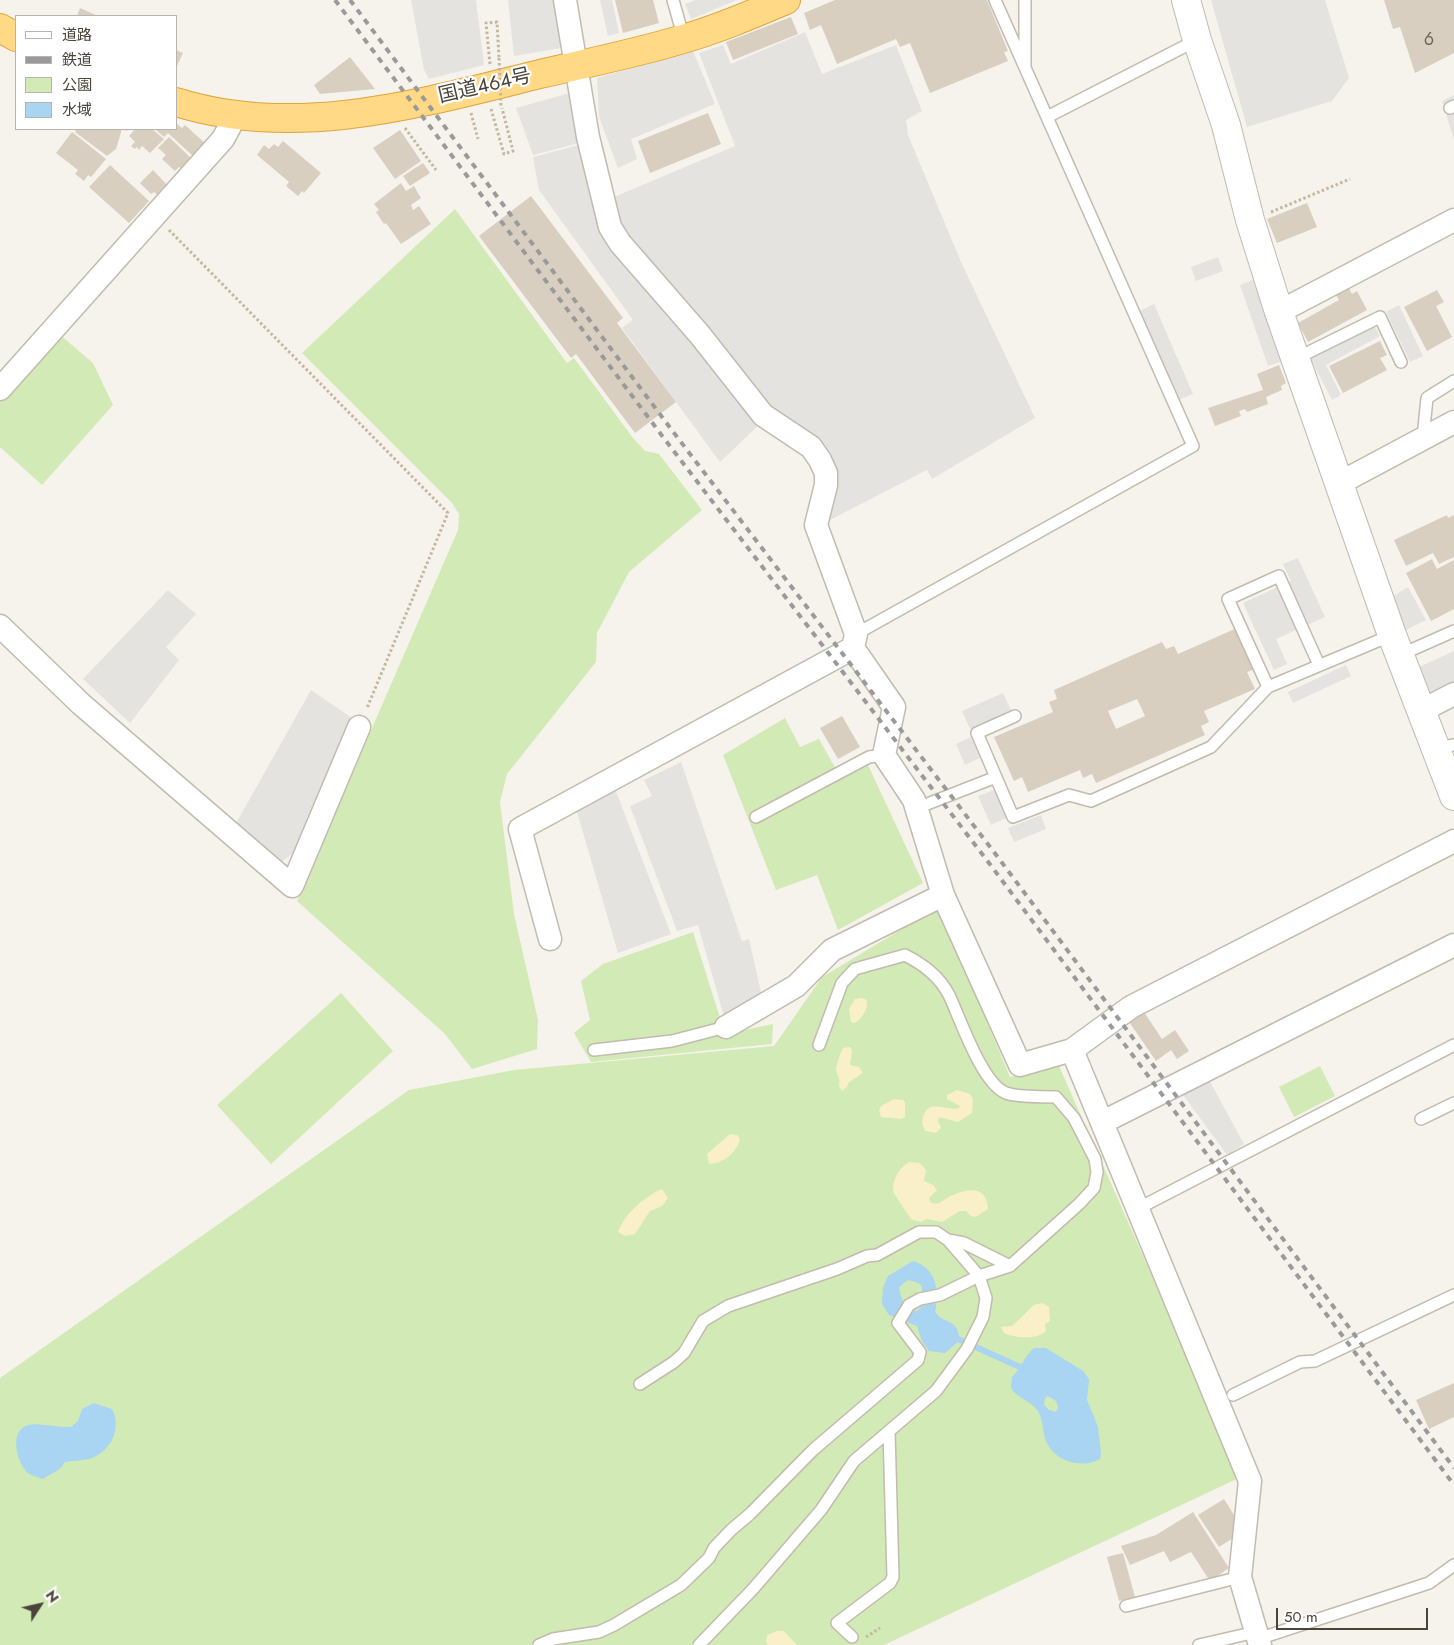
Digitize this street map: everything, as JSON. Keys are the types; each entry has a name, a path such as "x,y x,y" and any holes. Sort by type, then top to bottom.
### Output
{"highway":[{"name":"国道464号","path":"178,102 236,115 316,118 378,111 577,66 684,39 770,3"},
{"path":"0,28 15,36"}],"street":[{"path":"565,0 588,137 610,226 620,243 700,335 763,415 811,447 826,473 826,486 816,524 855,641 894,707 884,755 914,800 943,896 1020,1064 1072,1050 1131,1007 1454,841"},
{"path":"1186,0 1197,40 1226,124 1250,220 1295,359 1338,484 1421,711 1444,746 1454,796"},
{"path":"0,389 223,139 236,115"},
{"path":"1280,312 1454,220"},
{"path":"1338,484 1454,422"},
{"path":"0,626 81,704 292,886 359,727"},
{"path":"550,939 520,829 855,641"},
{"path":"1421,711 1454,694"},
{"path":"726,1027 796,986 832,950 943,896"},
{"path":"1103,1122 1454,945"},
{"path":"1072,1050 1139,1208 1250,1481 1240,1577 1258,1639"}],"lane":[{"path":"673,0 684,39"},
{"path":"855,641 1193,446 1049,116 1025,70 996,0"},
{"path":"1025,0 1025,70"},
{"path":"1049,116 1197,40"},
{"path":"1295,359 1380,317 1401,362"},
{"path":"1423,438 1427,398 1454,380"},
{"path":"1268,687 1228,599 1279,576 1319,665"},
{"path":"1015,716 977,733 1013,817 1069,795 1091,801 1211,747 1268,687 1319,665 1454,630"},
{"path":"756,817 869,758 884,755"},
{"path":"917,808 996,777"},
{"path":"539,1645 554,1639 580,1637 599,1632 681,1585 709,1558 714,1548 731,1530 750,1514 812,1450 918,1360 920,1352 898,1323 909,1306 920,1299 940,1295 979,1276 1010,1266 1080,1204 1094,1188 1098,1172 1095,1159 1074,1118 1056,1097 1005,1092 995,1084 964,1033 949,995 926,966 905,955 856,969 846,978 842,983 819,1045"},
{"path":"594,1050 672,1041 726,1027"},
{"path":"1139,1208 1454,1045"},
{"path":"1422,1119 1454,1103"},
{"path":"640,1384 674,1362 684,1353 704,1321 728,1306 838,1269 867,1256 877,1255 919,1232 936,1232 948,1240 979,1276 986,1298 984,1316 969,1345 936,1391 854,1461 821,1510 753,1590 700,1645"},
{"path":"948,1240 964,1243 1010,1266"},
{"path":"1233,1395 1300,1362 1315,1361 1454,1295"},
{"path":"852,1637 837,1623 890,1584 893,1577 889,1431"},
{"path":"1199,1645 1258,1639 1429,1583 1454,1565"},
{"path":"1126,1606 1240,1577"}],"path":[{"path":"490,67 486,23 497,22 501,107 513,151 504,154 490,105"},
{"path":"470,110 478,139"},
{"path":"402,124 436,170"},
{"path":"1250,220 1350,179"},
{"path":"155,215 448,513 359,727"}],"green space":[{"path":"455,209 567,363 574,358 633,438 645,451 659,454 702,510 629,572 597,633 596,662 507,774 500,802 514,914 538,1020 537,1049 472,1069 445,1034 297,901 458,530 459,514 452,503 302,353"},
{"path":"59,334 93,363 113,405 42,485 0,447 0,401"},
{"path":"785,718 800,747 819,739 841,778 868,765 923,883 838,930 817,875 776,890 723,755"},
{"path":"939,907 1010,1077 1059,1066 1241,1477 884,1645 0,1645 0,1378 409,1090 514,1070 774,1046 822,977"},
{"path":"693,932 725,1034 773,1024 772,1044 591,1062 574,1033 590,1020 581,981 603,964"},
{"path":"341,993 393,1051 271,1164 217,1105"},
{"path":"1320,1066 1335,1096 1294,1117 1279,1087"}],"sand":[{"path":"862,998 867,1000 866,1010 858,1021 855,1023 851,1022 849,1009 855,999"},
{"path":"850,1047 852,1051 850,1065 859,1067 863,1073 849,1082 842,1091 839,1086 840,1081 836,1068 843,1048"},
{"path":"957,1090 970,1094 973,1099 972,1113 958,1122 939,1117 938,1121 941,1128 936,1133 925,1131 922,1123 927,1109 936,1106 953,1109 959,1108 960,1106 947,1099 947,1095"},
{"path":"894,1099 903,1100 905,1103 905,1117 901,1119 881,1117 879,1111 881,1106"},
{"path":"730,1134 737,1135 740,1139 736,1149 724,1160 709,1164 707,1154"},
{"path":"909,1162 920,1163 926,1170 924,1181 933,1185 937,1190 929,1198 931,1203 940,1203 950,1196 971,1190 984,1196 988,1209 976,1217 971,1216 966,1211 960,1211 942,1222 927,1219 921,1222 911,1219 893,1192 897,1175"},
{"path":"662,1189 668,1198 662,1206 650,1211 635,1234 625,1236 618,1232 625,1218 636,1206"},
{"path":"1043,1303 1049,1307 1050,1321 1045,1324 1046,1331 1032,1337 1014,1336 1004,1333 1001,1327 1012,1326 1034,1305"},
{"path":"777,1631 784,1631 797,1645 768,1645 766,1642 767,1635"}],"shaded area":[{"path":"411,0 476,0 484,65 429,79 424,70"},
{"path":"508,0 559,0 567,47 514,56"},
{"path":"600,0 612,0 619,33 608,36"},
{"path":"696,0 737,0 691,19 685,4"},
{"path":"1211,0 1325,0 1349,78 1332,101 1247,127"},
{"path":"805,32 822,74 896,45 922,111 906,120 908,135 961,262 1035,418 932,479 927,470 828,521 837,489 837,474 768,408 630,240 618,222 614,197 735,146 699,53 723,45 731,64"},
{"path":"693,51 715,104 631,139 637,159 618,168 599,117 597,78"},
{"path":"570,93 579,143 533,155 516,108"},
{"path":"1454,95 1454,140 1442,101"},
{"path":"579,145 601,221 760,424 720,462 622,328 633,320 539,190 533,157"},
{"path":"1218,257 1223,271 1196,281 1191,267"},
{"path":"1255,279 1283,361 1268,366 1240,285"},
{"path":"1154,304 1193,394 1179,400 1140,311"},
{"path":"1399,305 1423,356 1410,362 1386,312"},
{"path":"1374,325 1380,336 1326,365 1341,395 1332,400 1310,358"},
{"path":"1298,558 1325,617 1276,639 1287,664 1274,670 1243,603 1291,581 1283,564"},
{"path":"1408,587 1426,620 1402,632 1390,598"},
{"path":"168,590 196,614 166,647 179,660 130,723 83,679"},
{"path":"1454,651 1454,687 1431,698 1419,667"},
{"path":"1346,665 1351,676 1293,703 1288,692"},
{"path":"311,690 352,718 295,852 281,862 235,825"},
{"path":"1003,693 1011,710 970,729 962,711"},
{"path":"971,737 980,758 965,765 956,744"},
{"path":"681,762 742,941 749,939 763,1001 725,1020 698,925 677,931 630,806 652,796 644,780"},
{"path":"615,789 671,934 618,953 575,805"},
{"path":"994,790 1006,818 991,825 978,796"},
{"path":"1041,815 1046,829 1014,842 1008,828"},
{"path":"1209,1080 1244,1144 1227,1155 1181,1092"}],"water":[{"path":"913,1261 927,1269 936,1288 935,1312 957,1328 959,1341 945,1353 929,1351 922,1341 917,1326 889,1315 882,1304 883,1288 888,1276","holes":["908,1280 919,1283 922,1287 923,1305 917,1311 904,1302 899,1287"]},
{"path":"1034,1348 1046,1348 1083,1371 1089,1379 1087,1400 1098,1427 1100,1459 1093,1462 1078,1463 1064,1460 1058,1456 1052,1451 1046,1441 1038,1411 1011,1388 1012,1377","holes":["1048,1396 1056,1401 1058,1407 1056,1412 1049,1410 1044,1405 1045,1398"]},
{"path":"94,1403 112,1409 115,1416 116,1423 113,1438 105,1450 92,1458 65,1462 61,1468 43,1479 28,1473 21,1462 16,1448 16,1440 22,1428 32,1424 71,1427 78,1421 82,1409"}],"building":[{"path":"615,0 653,0 659,23 623,33"},
{"path":"835,0 987,0 1008,51 1004,52 1008,61 930,93 910,43 900,47 896,39 837,64 821,25 810,30 804,13"},
{"path":"1384,0 1454,0 1454,53 1415,73 1400,27 1393,29"},
{"path":"80,8 96,15 77,15"},
{"path":"791,17 798,34 733,60 726,42"},
{"path":"178,51 183,53 178,64"},
{"path":"350,57 375,89 320,94 314,85"},
{"path":"708,113 721,144 650,173 638,141"},
{"path":"178,125 182,128 185,125 206,144 194,157 168,133 164,137 156,130 178,130"},
{"path":"76,130 122,130 116,149 107,156 75,132"},
{"path":"134,130 153,130 164,139 150,153 142,146 139,150 137,147 135,149 131,146 135,142 129,136"},
{"path":"400,130 421,161 395,179 373,148"},
{"path":"72,132 106,159 91,177 88,175 84,181 75,174 78,170 56,153"},
{"path":"169,137 193,160 183,171 179,167 175,171 162,159 166,155 158,148"},
{"path":"283,141 321,173 304,193 302,191 298,196 286,186 289,182 257,155 264,145 269,149 274,144 278,147"},
{"path":"423,163 430,173 410,186 403,176"},
{"path":"110,165 149,201 129,223 89,187"},
{"path":"153,170 169,187 159,196 154,192 151,194 140,183"},
{"path":"401,183 406,191 414,186 421,198 411,205 413,210 419,206 431,224 401,244 386,223 384,224 376,212 379,210 374,204"},
{"path":"531,196 623,318 617,323 676,402 635,433 576,354 571,358 479,236"},
{"path":"1307,203 1317,227 1277,243 1267,219"},
{"path":"1348,286 1352,294 1357,291 1367,310 1308,342 1298,323 1339,300 1335,293"},
{"path":"1437,290 1444,302 1436,306 1452,337 1427,351 1404,307"},
{"path":"1380,341 1387,355 1380,358 1387,370 1343,393 1329,366"},
{"path":"1279,365 1286,383 1281,386 1282,390 1266,397 1268,404 1247,412 1245,409 1239,411 1241,416 1215,426 1208,408 1263,390 1257,374"},
{"path":"1447,515 1448,518 1454,515 1454,557 1439,564 1433,553 1406,566 1394,540"},
{"path":"1432,559 1437,569 1454,560 1454,609 1431,621 1406,573"},
{"path":"1237,628 1255,669 1247,672 1255,689 1204,711 1209,722 1201,726 1205,735 1096,783 1092,774 1083,778 1080,770 1028,792 1022,777 1014,781 994,737 1053,712 1049,702 1057,699 1054,690 1162,642 1166,649 1174,646 1178,654","holes":["1137,699 1145,716 1116,729 1108,711"]},
{"path":"842,716 860,747 838,759 820,728"},
{"path":"1140,1006 1162,1039 1175,1030 1189,1051 1177,1059 1171,1050 1156,1061 1125,1016"},
{"path":"1454,1383 1454,1417 1429,1429 1416,1400"},
{"path":"1224,1499 1244,1531 1219,1547 1198,1515"},
{"path":"1193,1512 1229,1568 1210,1581 1191,1552 1170,1562 1164,1551 1130,1565 1121,1546 1156,1535"},
{"path":"1123,1553 1135,1597 1119,1601 1107,1557"}],"waterway":[{"path":"956,1338 1022,1368"}],"railway":[{"path":"335,0 663,437 989,863 1454,1485"},
{"path":"350,0 671,429 997,856 1454,1468"}]}
